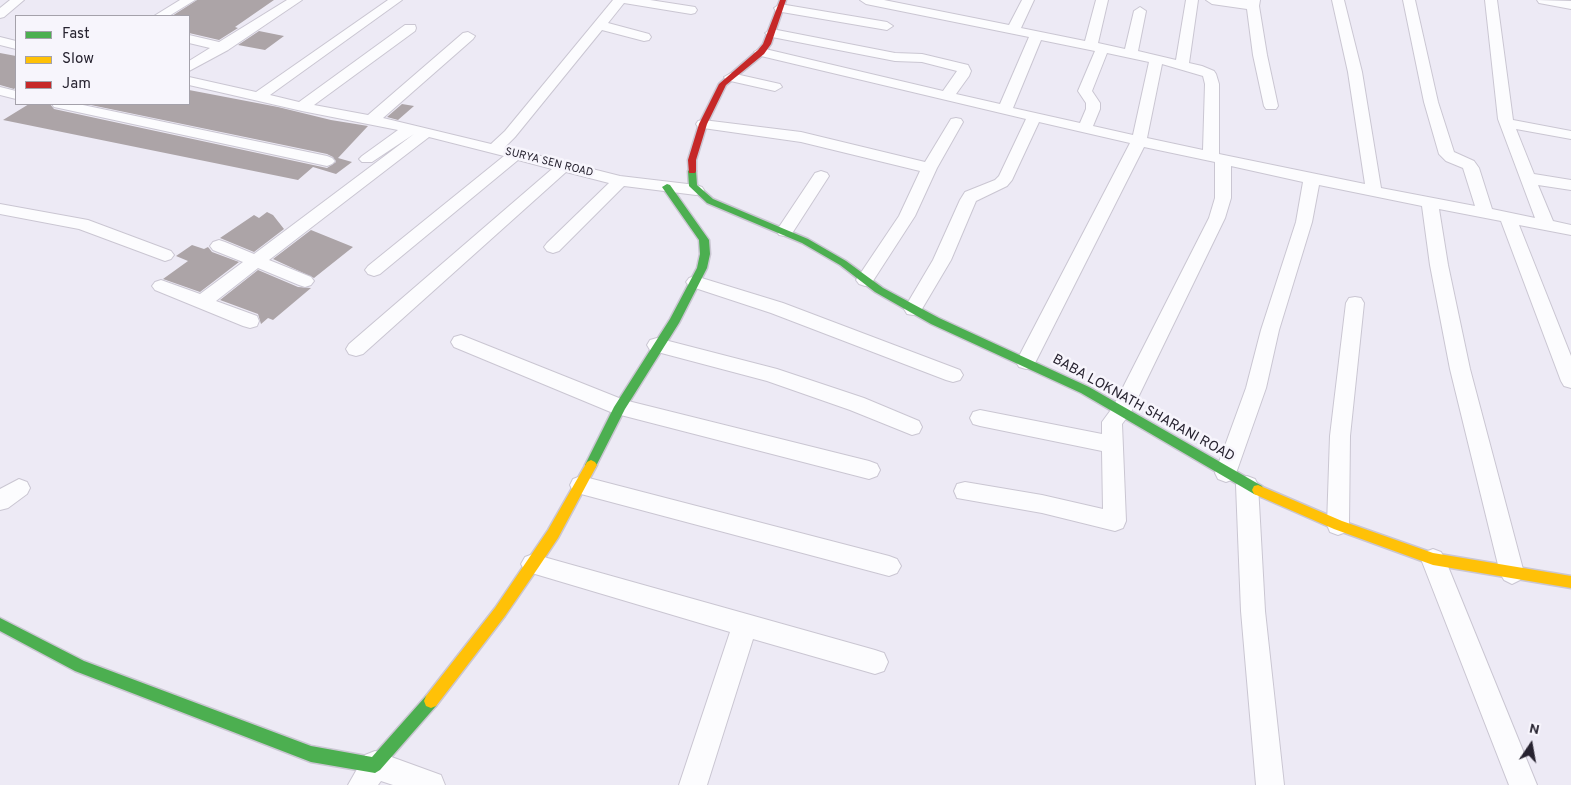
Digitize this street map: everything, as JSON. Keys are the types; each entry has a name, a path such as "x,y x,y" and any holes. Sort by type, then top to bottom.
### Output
{"street":[{"path":"0,14 18,0"},
{"path":"162,15 189,0"},
{"path":"190,67 296,0"},
{"path":"258,97 396,0"},
{"path":"494,149 510,134 620,0"},
{"path":"626,0 691,10"},
{"path":"1013,31 1028,0"},
{"path":"1085,129 1093,109 1092,103 1085,91 1096,48 1102,0"},
{"path":"1182,65 1192,0"},
{"path":"1212,0 1253,3 1260,55 1272,106"},
{"path":"1338,0 1355,72 1374,191"},
{"path":"1409,0 1431,102 1447,154 1451,158 1468,164 1471,168 1485,213"},
{"path":"1491,0 1507,123 1546,225"},
{"path":"1542,0 1571,6"},
{"path":"872,1 976,18 1013,31 1182,65 1209,74 1212,84 1222,198 1216,218 1121,412 1112,422 1114,521 1042,504 965,491"},
{"path":"696,190 693,186 694,170 692,160 703,124 723,84 761,52 772,33 782,4 887,26"},
{"path":"1131,54 1140,11"},
{"path":"599,25 644,37"},
{"path":"302,107 410,28"},
{"path":"772,33 895,57 922,58 963,68 964,71 947,96"},
{"path":"372,120 468,36"},
{"path":"1004,110 1036,36"},
{"path":"190,40 223,47"},
{"path":"0,41 15,44"},
{"path":"761,52 1085,129 1312,179 1571,230"},
{"path":"1026,362 1140,141 1156,59"},
{"path":"731,77 775,87"},
{"name":"SURYA SEN ROAD","path":"190,81 302,107 410,128 620,181 696,190"},
{"path":"0,91 15,95"},
{"path":"64,105 327,161"},
{"path":"913,309 942,260 968,200 971,196 1001,183 1006,177 1034,117"},
{"path":"865,280 907,216 929,168 956,122"},
{"path":"1507,123 1571,135"},
{"path":"703,124 801,137 929,168"},
{"path":"366,159 410,128"},
{"path":"202,302 426,132"},
{"path":"374,270 516,154"},
{"path":"356,349 564,167"},
{"path":"784,231 821,176"},
{"path":"1528,178 1571,185"},
{"path":"1270,785 1253,611 1236,479 1270,330 1304,222 1312,179"},
{"path":"554,247 620,181"},
{"path":"368,775 425,708 500,612 553,534 581,485 620,407 657,345 675,320 695,282 702,268 705,254 704,240 667,187"},
{"name":"BABA LOKNATH SHARANI ROAD","path":"696,190 710,201 784,231 843,263 865,280 935,321 1085,390 1236,479 1338,525 1433,559 1571,582"},
{"path":"1430,202 1439,265 1460,369 1512,573"},
{"path":"0,209 82,224 165,255"},
{"path":"1508,218 1571,382"},
{"path":"219,246 305,281"},
{"path":"695,282 777,308 953,375"},
{"path":"161,286 250,321"},
{"path":"1338,525 1340,436 1355,303"},
{"path":"461,342 620,407 869,470"},
{"path":"657,345 778,377 857,404 912,427"},
{"path":"980,418 1113,445"},
{"path":"581,485 889,566"},
{"path":"0,501 19,488"},
{"path":"1433,559 1523,785"},
{"path":"533,564 875,662"},
{"path":"0,624 80,666 311,754 368,775 431,785"},
{"path":"693,785 745,624"}],"building":[{"path":"197,0 274,0 219,40 190,33 190,15 174,15"},
{"path":"259,31 284,36 265,50 238,45"},
{"path":"0,53 15,56 15,88 0,85"},
{"path":"190,90 368,126 338,158 352,162 336,174 313,167 298,180 3,120 27,105 51,105 54,109 327,168 336,162 333,157 327,154 91,105 190,105"},
{"path":"402,104 414,106 398,120 387,117"},
{"path":"267,212 273,215 284,229 254,252 220,238 254,215 259,218"},
{"path":"311,230 353,247 314,278 273,259"},
{"path":"192,245 204,249 208,247 212,252 239,262 200,292 163,279 188,261 176,256"},
{"path":"258,270 298,287 311,288 273,320 268,318 261,324 258,314 220,300"}],"traffic: fast":[{"path":"692,171 693,186 710,201 805,241 843,263 879,290 935,321 1085,390 1258,490"},
{"path":"591,465 620,407 675,320 702,268 705,254 704,240 667,187"},
{"path":"0,624 80,666 311,754 375,765 431,701"}],"traffic: slow":[{"path":"431,701 500,612 533,564 553,534 591,465"},
{"path":"1258,490 1338,525 1433,559 1571,582"}],"traffic: jam":[{"path":"692,171 692,160 703,124 723,84 761,52 767,44 783,0"}]}
